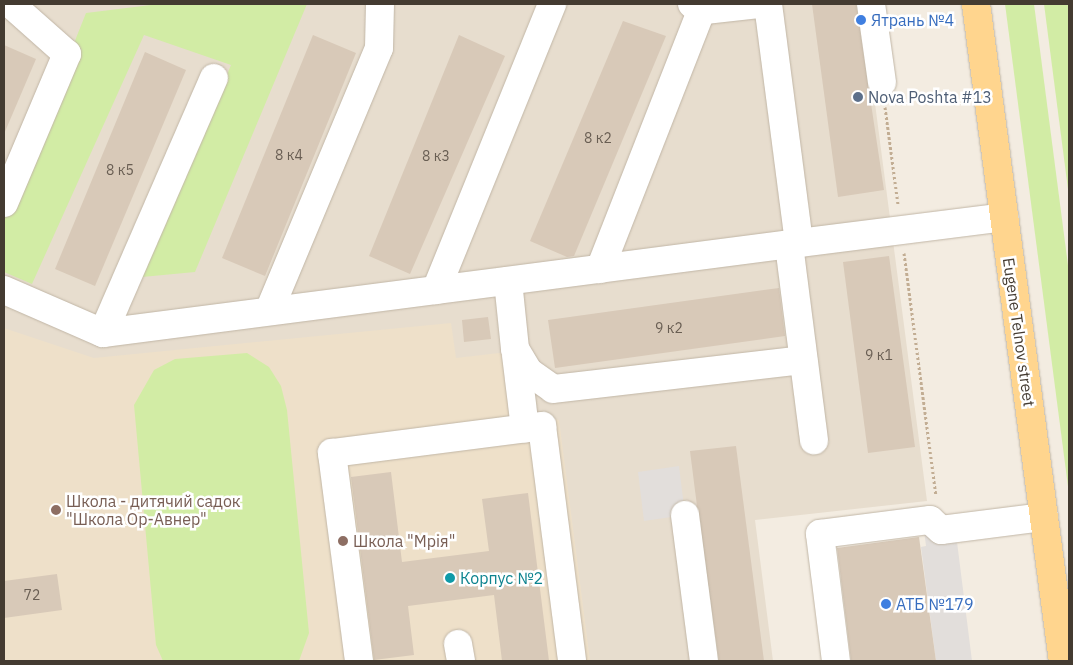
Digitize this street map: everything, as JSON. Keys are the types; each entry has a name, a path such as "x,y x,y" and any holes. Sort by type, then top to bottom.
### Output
{"main road":[{"name":"Eugene Telnov street","path":"976,4 1063,661"}],"lane":[{"path":"269,311 379,48 380,4"},
{"path":"436,290 552,4"},
{"path":"600,269 700,6 759,4"},
{"path":"768,4 794,244 803,360 814,440"},
{"path":"871,4 882,82"},
{"path":"4,203 67,54 18,6"},
{"path":"103,332 214,78"},
{"path":"4,290 103,332 1004,217"},
{"path":"508,280 525,428"},
{"path":"515,349 537,381 565,390 803,360"},
{"path":"359,661 332,454 542,426 572,661"},
{"path":"685,515 704,661"},
{"path":"836,661 820,534 930,520 941,530 1044,517"}],"path":[{"path":"882,82 941,530"}],"shaded area":[{"path":"4,4 862,4 927,501 755,520 773,661 4,661"},
{"name":"Школа \"Мрія\"","path":"451,323 456,358 508,352 531,412 559,420 590,661 4,661 4,328 94,358"},
{"path":"679,466 685,515 644,521 638,472"},
{"path":"955,526 972,661 936,661 921,547 926,546 924,530"}],"green space":[{"path":"159,4 307,4 195,272 142,277 231,65 144,35 32,284 4,272 4,219 86,13"},
{"path":"1005,4 1034,4 1069,273 1069,494"},
{"path":"1044,4 1069,4 1069,197"},
{"path":"247,353 269,367 281,386 287,410 309,633 299,661 163,661 156,645 134,405 154,370 175,359"}],"building":[{"path":"812,4 856,4 884,190 838,197"},
{"path":"623,21 666,36 574,256 567,257 530,241"},
{"path":"313,35 356,53 265,276 222,258"},
{"path":"459,35 505,56 410,274 369,256"},
{"path":"4,45 36,59 4,134"},
{"path":"145,52 186,70 95,286 55,269"},
{"path":"889,256 915,447 868,453 843,262"},
{"path":"779,288 785,336 555,368 548,320"},
{"path":"488,317 491,339 464,342 462,320"},
{"path":"736,446 764,661 719,661 697,506 690,451"},
{"name":"Корпус №2","path":"391,472 402,562 489,551 482,499 528,493 549,661 502,661 494,595 408,606 414,655 374,660 351,477"},
{"name":"АТБ №179","path":"919,537 936,661 851,661 837,548"},
{"path":"57,574 62,610 4,618 4,581"}],"place":[{"name":"Ятрань №4","path":"861,20"},
{"name":"Nova Poshta #13","path":"858,97"},
{"name":"Школа - дитячий садок \"Школа Ор-Авнер\"","path":"56,510"},
{"name":"Школа \"Мрія\"","path":"343,541"},
{"name":"Корпус №2","path":"450,578"},
{"name":"АТБ №179","path":"886,604"}]}
